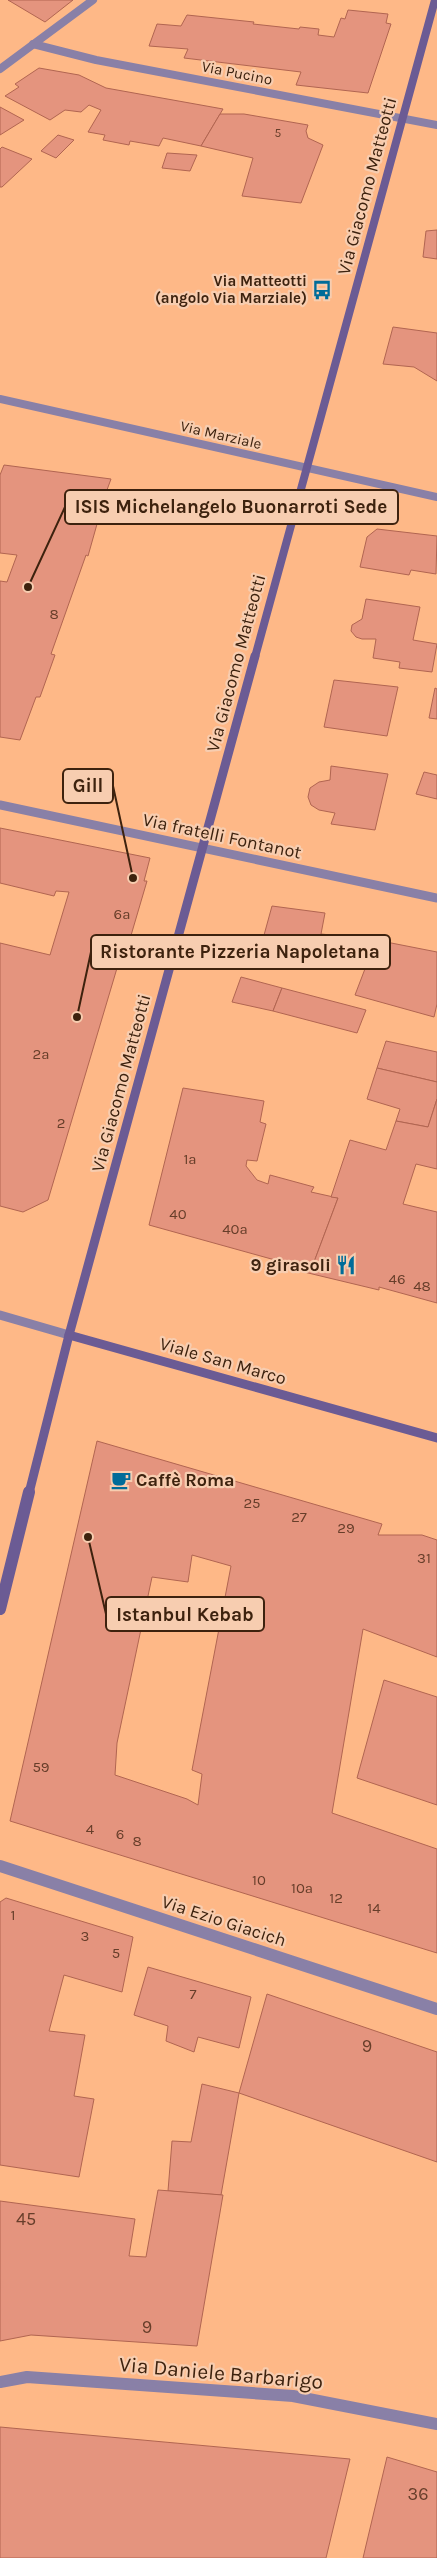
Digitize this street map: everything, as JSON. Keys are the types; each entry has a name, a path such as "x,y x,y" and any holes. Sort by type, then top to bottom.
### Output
{"main road":[{"name":"Via Giacomo Matteotti","path":"0,1609 69,1335 435,0"},
{"name":"Viale San Marco","path":"69,1335 437,1438"}],"street":[{"path":"0,69 93,0"},
{"name":"Via Pucino","path":"33,44 96,60 437,125"},
{"name":"Via Marziale","path":"0,399 437,497"},
{"name":"Via fratelli Fontanot","path":"0,805 437,898"},
{"name":"Viale San Marco","path":"0,1315 69,1335"},
{"name":"Via Ezio Giacich","path":"0,1866 437,2009"},
{"name":"Via Daniele Barbarigo","path":"0,2382 27,2377 293,2396 437,2424"}],"building":[{"path":"8,0 73,0 45,22"},
{"path":"348,10 388,14 386,23 391,24 368,93 296,85 301,72 184,58 188,49 149,46 157,24 181,26 187,15 299,29 300,27 319,29 318,35 334,37 341,18 345,19"},
{"path":"39,68 79,75 106,88 223,109 201,146 163,138 159,146 130,141 129,145 103,140 105,135 88,132 101,110 89,105 81,112 65,110 50,120 5,96 19,87 15,84"},
{"path":"0,107 24,120 0,135"},
{"path":"220,114 244,114 308,125 306,131 308,138 323,145 301,203 242,196 253,158 201,146"},
{"path":"58,135 74,140 56,158 41,151"},
{"path":"2,147 32,159 0,187 0,149"},
{"path":"167,153 197,155 190,171 162,168"},
{"path":"437,230 437,259 423,257 426,231"},
{"path":"393,327 437,333 437,381 414,367 383,364"},
{"path":"4,465 111,479 97,517 99,517 88,556 86,555 51,654 55,655 40,697 36,697 20,740 0,737 0,581 7,582 17,555 0,553 0,475"},
{"path":"377,529 437,536 436,574 411,570 409,575 360,567 367,537"},
{"path":"366,599 420,607 413,640 437,644 432,672 399,668 400,662 373,658 376,639 362,639 356,637 351,631 352,625 362,619"},
{"path":"334,680 398,687 387,736 324,727"},
{"path":"435,688 437,689 437,719 429,718"},
{"path":"331,766 388,774 375,830 331,824 335,813 319,810 311,805 308,797 310,788 319,782 330,780"},
{"path":"424,772 437,775 437,799 416,794"},
{"path":"0,828 150,858 144,881 147,881 127,949 123,948 48,1200 23,1212 0,1206 0,943 50,955 69,892 56,891 54,896 0,883"},
{"path":"272,906 325,913 321,934 331,935 325,966 258,957"},
{"path":"376,940 437,952 437,1004 434,1017 355,995"},
{"path":"241,977 282,988 273,1011 232,1002"},
{"path":"282,988 366,1010 357,1033 273,1011"},
{"path":"386,1041 437,1052 437,1082 377,1068"},
{"path":"377,1068 437,1082 437,1099 428,1127 396,1121 400,1109 367,1099"},
{"path":"183,1088 264,1101 260,1122 266,1124 257,1161 247,1160 246,1166 257,1180 268,1184 270,1175 314,1187 311,1192 338,1198 311,1270 149,1225"},
{"path":"437,1099 437,1169 416,1164 403,1204 437,1212 437,1303 379,1287 379,1290 304,1272 305,1269 311,1270 338,1198 331,1197 350,1140 386,1150 396,1121 428,1127"},
{"path":"97,1441 382,1524 378,1535 422,1535 437,1540 437,1657 363,1629 332,1813 437,1849 437,1953 10,1821","holes":["192,1555 231,1566 192,1770 202,1774 198,1805 187,1799 115,1775 117,1743 152,1577 188,1582"]},
{"path":"384,1680 437,1697 437,1805 357,1778"},
{"path":"6,1898 133,1937 122,1992 64,1975 49,2031 85,2035 74,2096 94,2099 79,2177 0,2165 0,1902"},
{"path":"148,1967 251,1997 239,2048 198,2037 194,2052 166,2041 168,2026 134,2015"},
{"path":"267,1994 437,2052 437,2162 239,2093"},
{"path":"202,2084 239,2093 221,2195 168,2191 172,2141 191,2142"},
{"path":"158,2190 223,2195 197,2346 31,2335 0,2341 0,2201 135,2219 129,2256 146,2257"},
{"path":"0,2427 350,2459 326,2558 0,2558"},
{"path":"387,2457 437,2472 437,2558 363,2558"}],"place":[{"name":"Via Matteotti (angolo Via Marziale)","path":"322,290"},
{"name":"ISIS Michelangelo Buonarroti Sede","path":"28,587"},
{"name":"Gill","path":"133,878"},
{"name":"Ristorante Pizzeria Napoletana","path":"77,1017"},
{"name":"9 girasoli","path":"346,1265"},
{"name":"Caffè Roma","path":"121,1480"},
{"name":"Istanbul Kebab","path":"88,1537"}]}
